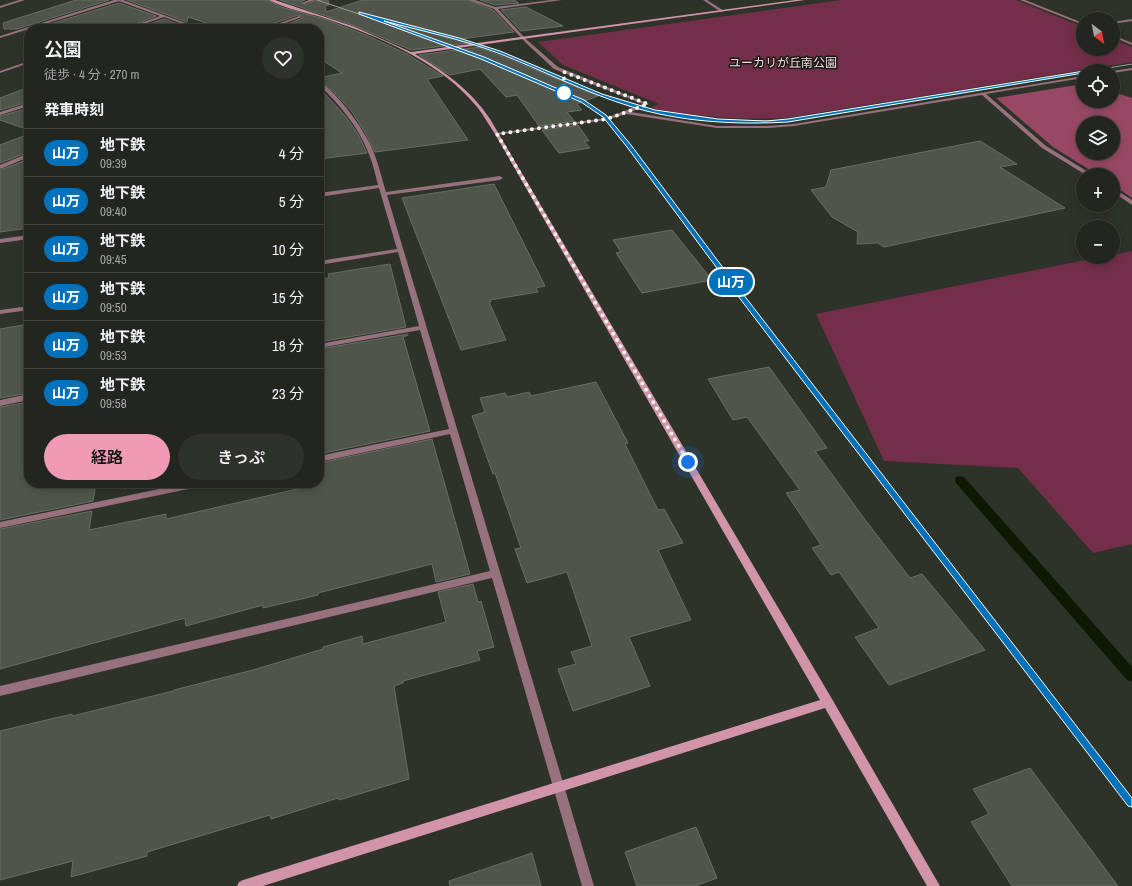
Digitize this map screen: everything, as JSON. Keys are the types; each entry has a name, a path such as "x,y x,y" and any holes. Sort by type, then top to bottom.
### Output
{"street":[{"path":"0,7 23,0"},
{"path":"42,24 119,0 186,24"},
{"path":"271,0 313,13 366,33 410,53 434,67 460,86 478,104 497,134 934,886"},
{"path":"304,3 313,0"},
{"path":"471,0 478,1 495,8 556,68 648,104 607,119 497,134"},
{"path":"495,8 560,0"},
{"path":"705,0 722,11"},
{"path":"410,53 803,0"},
{"path":"1023,0 1031,0"},
{"path":"1023,0 1076,21"},
{"path":"141,24 164,16"},
{"path":"280,24 300,17"},
{"path":"1120,22 1132,20"},
{"path":"0,37 24,30"},
{"path":"1120,39 1132,44"},
{"path":"0,72 24,64"},
{"path":"1120,71 1132,69"},
{"path":"626,113 717,127 768,127 794,125 1076,78"},
{"path":"324,87 349,113 361,130 371,152 588,886"},
{"path":"983,94 1044,147 1078,168"},
{"path":"0,114 24,106"},
{"path":"0,167 24,157"},
{"path":"324,195 500,178"},
{"path":"1120,195 1132,203"},
{"path":"0,241 24,238"},
{"path":"324,262 400,250"},
{"path":"0,312 24,309"},
{"path":"324,345 423,327"},
{"path":"0,403 24,399"},
{"path":"324,458 453,431"},
{"path":"0,525 179,488"},
{"path":"0,691 496,573"},
{"path":"243,886 828,702"}],"green space":[{"name":"ユーカリが丘南公園","path":"841,0 1016,0 1076,24 1076,56 1120,56 1120,42 1132,47 1132,62 1120,64 1076,64 1076,71 786,118 752,119 701,116 650,108 659,104 563,65 538,42"},
{"path":"1132,251 1132,544 1093,553 1018,468 884,461 816,314 1076,262 1076,264 1120,264 1120,254"}],"shaded area":[{"path":"1076,85 1076,108 1120,108 1120,94 1132,98 1132,198 1120,190 1120,168 1087,168 1053,147 996,98"}],"building":[{"path":"76,0 109,0 33,24 24,24 24,27 17,29 4,29 3,23"},
{"path":"127,0 268,0 281,7 324,19 366,35 407,54 443,76 427,79 468,140 375,152 352,112 335,93 324,85 324,77 342,73 324,61 324,24 288,24 303,18 302,16 298,15 272,24 209,24 188,17 187,22"},
{"path":"280,0 305,0 301,2 305,5 316,0 328,0 329,5 325,6 326,12 363,0 468,0 493,10 514,32 461,39 469,43 411,50 355,26"},
{"path":"480,0 514,0 519,3 495,5"},
{"path":"119,3 156,16 136,24 50,24"},
{"path":"526,7 563,26 521,31 501,10"},
{"path":"164,19 178,24 150,24"},
{"path":"479,47 598,96 577,104 582,110 567,112 574,121 539,126 517,95 506,97 480,69 450,75 419,55"},
{"path":"24,89 24,103 0,110 0,98"},
{"path":"324,93 346,117 358,134 367,153 324,158"},
{"path":"24,109 24,128 0,120 0,116"},
{"path":"578,125 589,141 584,141 590,148 559,153 542,130"},
{"path":"24,136 24,154 0,163 0,145"},
{"path":"980,141 1017,164 1000,167 1065,208 884,247 878,243 857,244 858,232 832,217 811,190 826,187 831,170"},
{"path":"24,161 24,229 0,232 0,170"},
{"path":"494,184 545,286 536,288 538,292 490,300 491,302 489,302 506,340 461,350 402,198"},
{"path":"672,230 712,280 642,293 616,253 621,252 613,240"},
{"path":"390,264 406,327 324,341 324,278 329,278 328,274"},
{"path":"24,325 24,394 0,398 0,329"},
{"path":"408,334 403,337 430,431 324,453 324,348"},
{"path":"769,367 827,448 815,451 866,521 910,578 922,574 985,650 889,685 855,637 879,628 839,572 831,575 812,548 821,545 786,493 800,490 747,417 733,420 708,379"},
{"path":"596,382 628,443 625,444 658,510 664,509 683,543 658,550 691,620 629,637 650,686 573,711 558,669 576,664 571,652 592,646 567,572 527,583 515,549 521,548 495,473 493,474 472,416 485,412 480,398 505,393 507,397 529,392 531,396"},
{"path":"24,403 24,488 95,488 93,501 0,520 0,407"},
{"path":"432,439 470,574 436,582 432,564 318,593 318,595 263,608 263,605 186,626 185,618 0,669 0,529 92,511 89,530 166,514 166,519 302,488 324,488 324,462"},
{"path":"473,584 478,602 481,601 494,647 477,651 480,660 403,681 403,683 394,686 409,779 339,800 338,798 271,819 270,815 147,852 147,856 71,877 73,861 0,880 0,731 72,714 72,716 173,691 253,670 362,636 363,644 446,622 438,592"},
{"path":"1030,768 1118,886 1012,886 971,822 989,814 973,789"},
{"path":"696,827 717,878 695,886 637,886 625,852"},
{"path":"532,853 541,886 450,886 449,881"}],"waterway":[{"path":"960,480 1132,676"}],"tram line":[{"path":"317,0 413,32 483,58 582,101 604,116 629,146 730,282 986,613"},
{"path":"418,28 500,52 596,93 635,107 672,115 722,121 788,121 1076,73"},
{"path":"1120,66 1132,64"},
{"path":"985,612 1132,802"}],"metro line":[{"name":"山万","path":"1076,73 788,121 718,121 654,112 630,105 601,95 498,52 422,29 360,13 483,58 582,101 604,116 629,146 730,282 1132,802"}],"route":[{"path":"564,93 564,72 648,104 607,119 497,134 688,462"}]}
